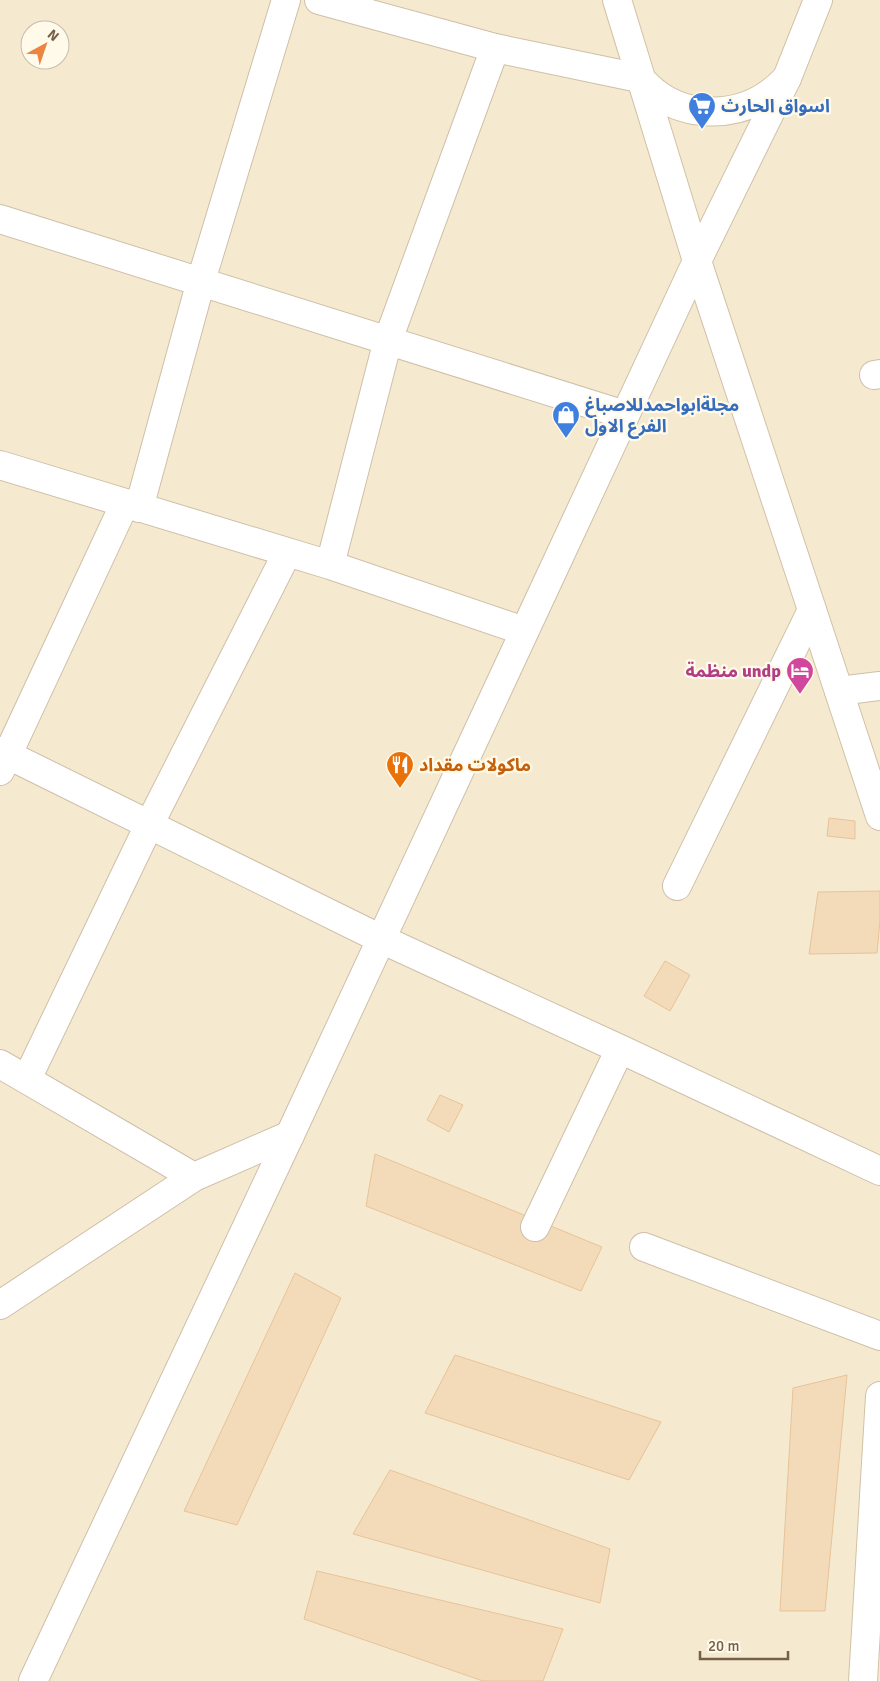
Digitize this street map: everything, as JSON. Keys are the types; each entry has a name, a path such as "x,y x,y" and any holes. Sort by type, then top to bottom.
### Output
{"street":[{"path":"286,0 132,505 3,759 149,824 381,939 880,1171"},
{"path":"319,0 496,48 640,78 657,94 678,106 702,112 726,112 749,106 770,94 788,78"},
{"path":"617,0 697,261 880,816"},
{"path":"33,1681 290,1135 697,261 788,78 818,0"},
{"path":"330,565 388,340 496,48"},
{"path":"0,219 625,415"},
{"path":"0,465 330,565 524,631"},
{"path":"27,1079 149,824 287,552"},
{"path":"677,886 812,610"},
{"path":"839,691 880,686"},
{"path":"536,1227 620,1049"},
{"path":"0,1064 194,1177"},
{"path":"0,1305 194,1177 290,1135"},
{"path":"644,1247 880,1336"},
{"path":"862,1681 872,1644 880,1396"}],"shaded area":[{"path":"0,0 880,0 880,1681 0,1681"}],"building":[{"path":"829,818 855,821 855,839 827,836"},
{"path":"880,891 877,953 809,954 818,892"},
{"path":"665,961 690,975 670,1011 644,996"},
{"path":"440,1095 463,1105 449,1132 427,1120"},
{"path":"375,1154 602,1247 581,1291 366,1206"},
{"path":"295,1273 341,1298 237,1525 184,1511"},
{"path":"455,1355 661,1422 629,1480 425,1413"},
{"path":"847,1375 825,1611 780,1611 793,1388"},
{"path":"390,1470 610,1549 600,1603 353,1534"},
{"path":"317,1571 563,1629 543,1681 483,1681 304,1619"}],"place":[{"name":"اسواق الحارث","path":"702,130"},
{"name":"مجلةابواحمدللاصباغ الفرع الاول","path":"566,439"},
{"name":"منظمة undp","path":"800,695"},
{"name":"ماكولات مقداد","path":"400,789"}]}
